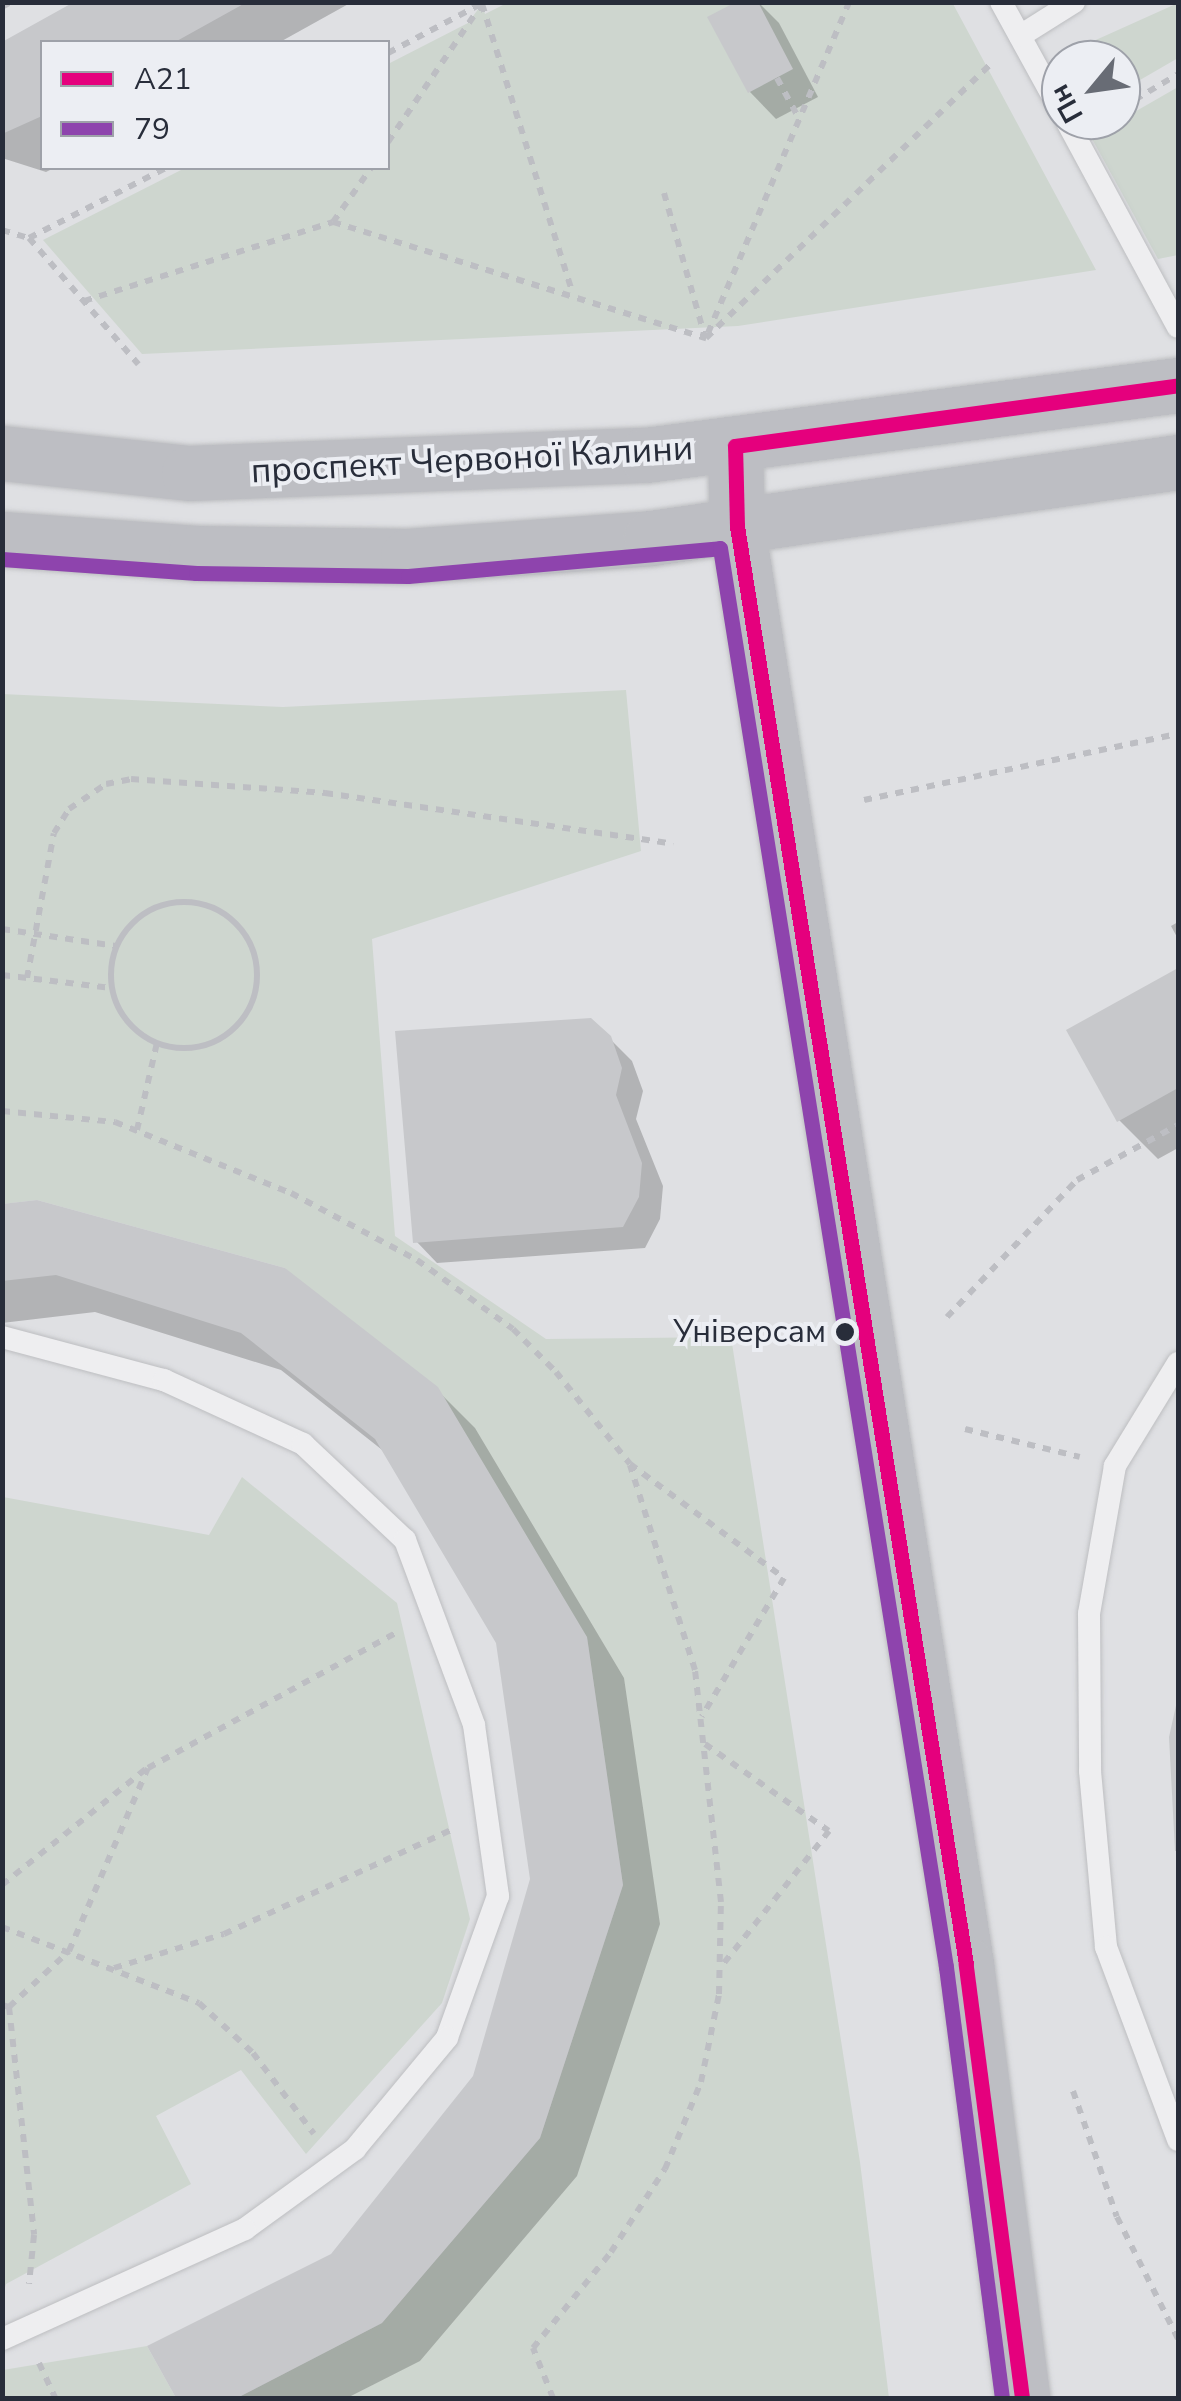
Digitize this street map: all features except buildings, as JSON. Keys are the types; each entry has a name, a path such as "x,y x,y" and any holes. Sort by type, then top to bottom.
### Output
{"main road":[{"name":"проспект Червоної Калини","path":"2,454 189,474 735,446 1178,385"},
{"path":"735,446 738,526 966,1964 1022,2398"},
{"path":"2,539 196,552 408,556 738,526 1178,462"}],"lane":[{"path":"1001,2 1041,74"},
{"path":"1020,36 1074,2"},
{"path":"1077,140 1178,327"},
{"path":"2,1337 164,1380 303,1444 404,1540 474,1724 498,1896 447,2038 336,2162 246,2229 13,2334"},
{"path":"1178,1364 1115,1466 1089,1614 1090,1772 1106,1947 1178,2140"}],"path":[{"path":"2,7 11,2"},
{"path":"706,338 797,116 849,2"},
{"path":"390,52 483,3"},
{"path":"390,139 483,3"},
{"path":"483,3 572,292"},
{"path":"706,338 1020,36"},
{"path":"1141,96 1178,74"},
{"path":"777,78 797,116"},
{"path":"30,238 162,170"},
{"path":"334,222 369,170"},
{"path":"664,194 706,338"},
{"path":"84,301 334,222 572,292 706,338"},
{"path":"2,230 30,238 138,364"},
{"path":"864,800 1178,734"},
{"path":"26,978 49,848 69,809 106,784 131,779 325,792 673,844"},
{"path":"170,902 217,910 251,944 255,993 229,1033 183,1049 157,1043 121,1015 112,988 116,946 128,926 170,902"},
{"path":"2,930 116,946"},
{"path":"2,975 112,988"},
{"path":"136,1130 157,1043"},
{"path":"2,1110 62,1114 136,1130 290,1193 417,1260 513,1329 556,1372 630,1464 784,1578 702,1716"},
{"path":"947,1317 1077,1180 1178,1126"},
{"path":"966,1429 1115,1466"},
{"path":"553,2398 534,2348 611,2252 664,2169 701,2082 720,1969 722,1902 702,1716 668,1573 630,1464"},
{"path":"2,1885 148,1768 432,1613"},
{"path":"706,1744 829,1831 720,1969"},
{"path":"13,2334 34,2234 6,2006 69,1951 148,1768"},
{"path":"112,1968 224,1934 487,1813"},
{"path":"2,1926 198,2003 253,2054 336,2162"},
{"path":"1073,2091 1118,2217 1178,2339"}],"shaded area":[{"path":"509,2 952,2 1096,270 738,326 142,354 43,240 181,170 390,170 390,63 468,23 482,4 485,14"},
{"path":"1178,3 1178,58 1141,79 1141,40 1096,40"},
{"path":"1178,87 1178,255 1158,259 1093,140 1141,140 1141,108"},
{"path":"626,690 641,851 372,939 395,1236 546,1339 731,1337 860,2162 889,2398 237,2398 382,2323 540,2138 623,1885 587,1637 285,1268 37,1200 3,1204 2,694 283,707"},
{"path":"242,1477 397,1603 470,1919 442,2003 306,2154 241,2070 156,2116 191,2184 6,2284 3,2295 3,1497 209,1535"},
{"path":"147,2346 176,2398 3,2398 3,2370"}],"transit line":[{"name":"А21","path":"1022,2398 966,1964 737,526 735,446 1178,385"},
{"name":"79","path":"2,559 196,573 408,576 720,548 946,1967 1002,2398"}],"place":[{"name":"Універсам","path":"845,1332"}]}
